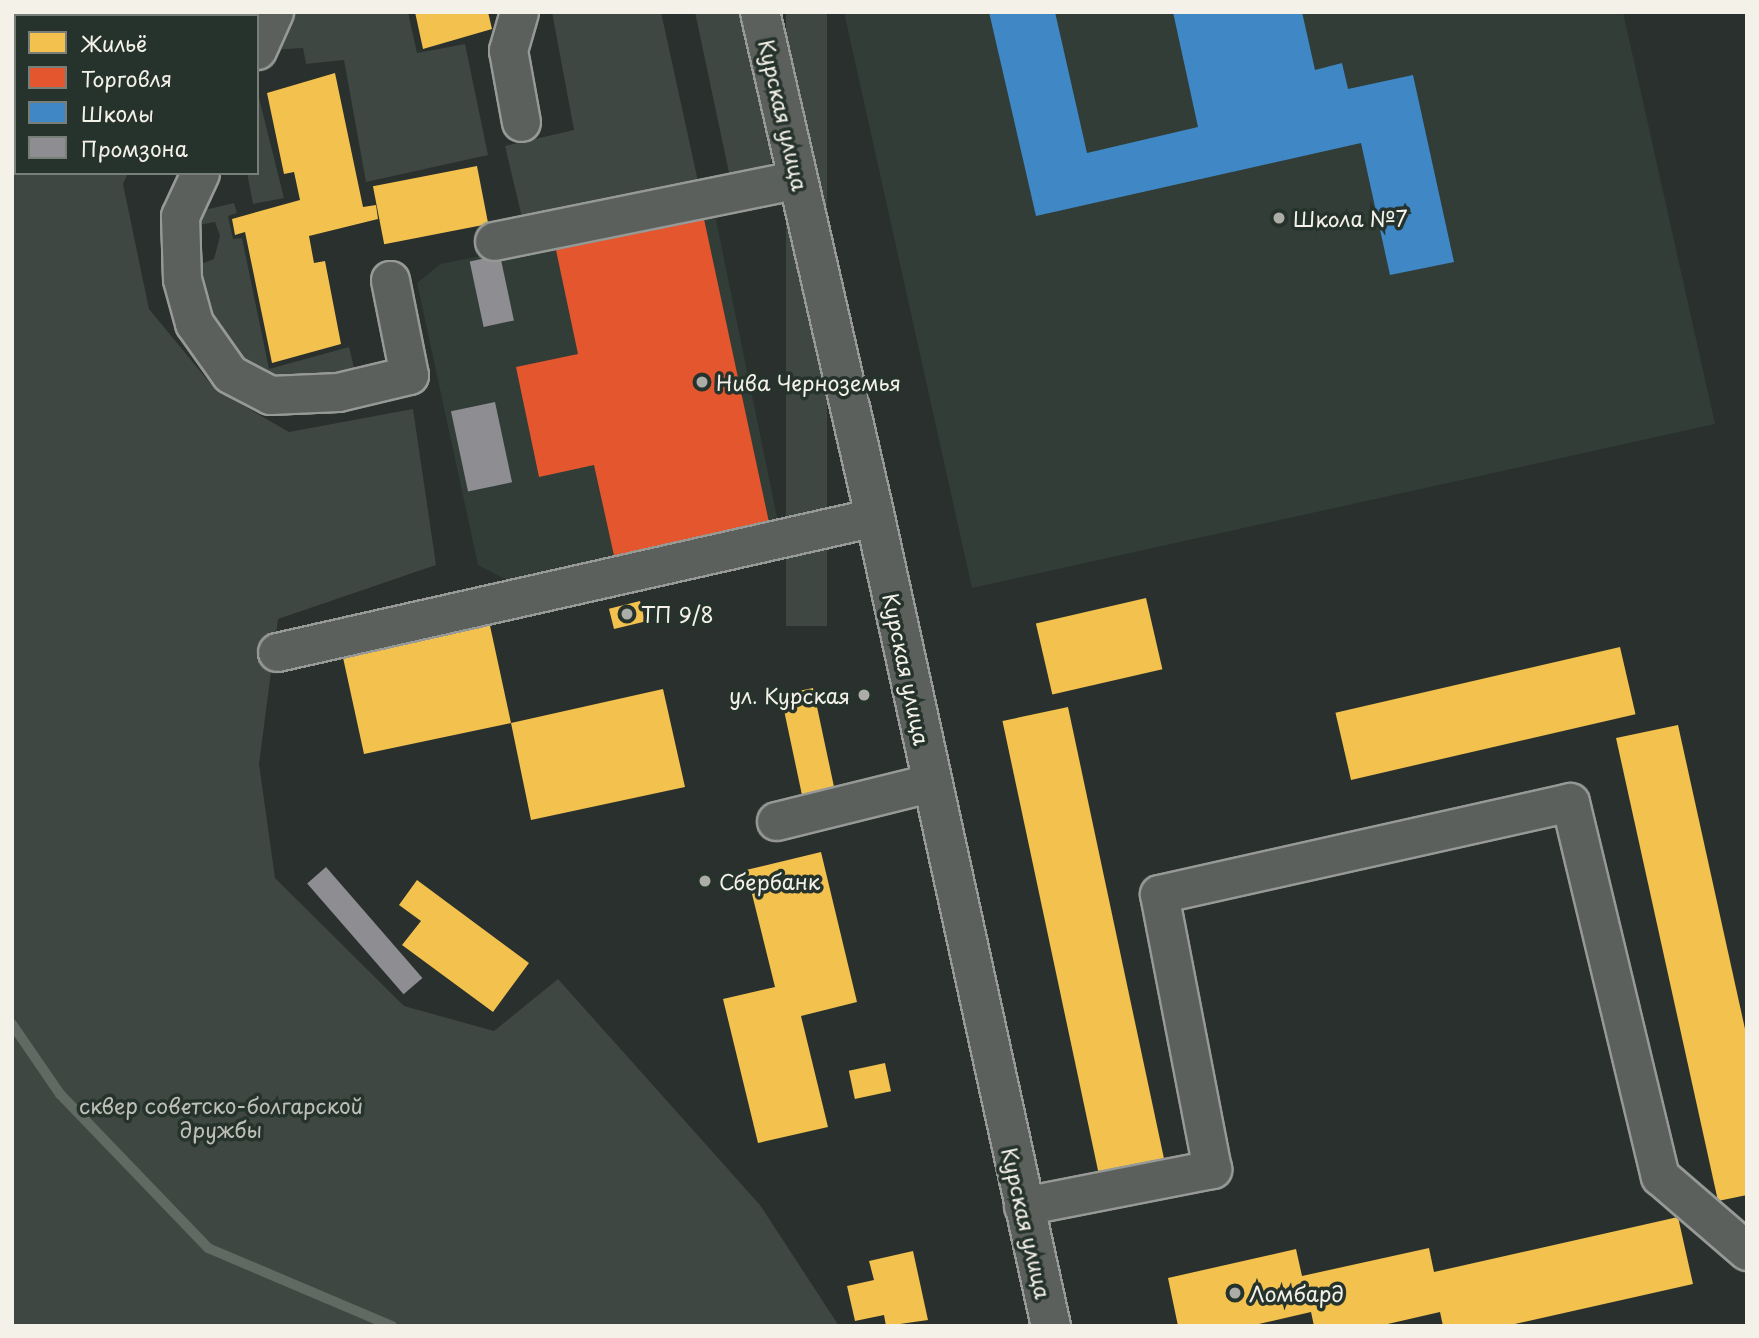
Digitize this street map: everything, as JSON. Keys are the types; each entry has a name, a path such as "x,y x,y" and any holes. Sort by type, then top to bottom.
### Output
{"main road":[{"name":"Курская улица","path":"760,12 875,517 930,783 1051,1326"}],"street":[{"path":"259,46 274,12"},
{"path":"519,12 508,50 521,122"},
{"path":"200,175 180,216 182,279 194,323 230,374 270,395 338,392 408,374 390,280"},
{"path":"494,241 798,178"},
{"path":"277,652 875,517"},
{"path":"776,821 930,783"},
{"path":"1023,1206 1212,1169 1159,894 1570,802 1660,1176 1747,1251"}],"shaded area":[{"name":"Школа №7","path":"844,12 1623,12 1715,424 972,588"},
{"path":"714,210 779,527 514,584 478,565 417,283 440,264"}],"green space":[{"name":"сквер советско-болгарской дружбы","path":"12,12 207,12 14,14 14,175 127,175 123,184 149,309 215,389 289,432 413,409 436,565 278,619 259,764 275,878 404,1006 494,1031 558,979 760,1205 839,1326 12,1326"},
{"path":"287,12 408,12 417,53 465,44 488,155 366,182 344,60 306,64 303,48 270,50"},
{"path":"552,12 661,12 699,186 523,222 505,146 574,130"},
{"path":"695,12 740,12 772,158 765,174 732,187"},
{"path":"786,12 827,12 827,626 786,626"},
{"path":"259,98 284,198 253,204 247,175 259,175"},
{"path":"234,203 237,213 228,216 233,239 242,238 269,369 349,347 356,376 277,385 221,348 192,267 214,259 220,236 215,222 192,226 192,213"}],"building: Жильё":[{"path":"415,12 488,12 492,29 423,49"},
{"path":"335,73 363,207 376,205 378,219 309,236 314,263 325,261 341,344 272,363 245,232 235,235 232,219 300,200 294,172 284,174 267,93"},
{"path":"477,166 488,224 384,244 373,186"},
{"path":"1146,598 1162,669 1052,695 1036,623"},
{"name":"ТП 9/8","path":"640,601 645,621 614,629 609,609"},
{"path":"489,621 511,723 364,754 342,653"},
{"path":"1620,647 1636,714 1351,780 1335,713"},
{"path":"813,688 834,788 802,795 781,695"},
{"path":"663,689 685,787 531,820 511,723"},
{"path":"1068,707 1165,1163 1099,1177 1002,721"},
{"path":"1678,725 1747,1038 1747,1195 1718,1201 1616,738"},
{"path":"821,852 857,1002 801,1016 828,1127 758,1143 723,999 775,987 746,870"},
{"path":"417,880 529,963 493,1012 402,945 421,921 399,905"},
{"path":"885,1063 891,1091 855,1099 849,1071"},
{"path":"1678,1217 1693,1284 1506,1326 1443,1326 1440,1312 1379,1326 1314,1326 1311,1312 1250,1326 1178,1326 1168,1278 1296,1249 1302,1276 1429,1248 1434,1272"},
{"path":"913,1251 928,1320 886,1326 884,1315 855,1321 847,1286 874,1280 869,1261"}],"building: Торговля":[{"path":"704,219 770,527 615,560 594,465 539,477 516,367 578,354 556,250"}],"building: Школы":[{"path":"989,12 1055,12 1087,153 1198,127 1173,12 1302,12 1315,70 1342,63 1348,89 1413,75 1454,262 1390,275 1361,143 1036,216"}],"building: Промзона":[{"path":"500,255 514,321 484,327 470,261"},
{"path":"495,402 512,482 468,492 451,411"},
{"path":"326,867 422,978 404,994 307,883"}],"waterway":[{"path":"12,1024 60,1094 208,1248 392,1326"}],"place":[{"name":"Школа №7","path":"1279,218"},
{"name":"Нива Черноземья","path":"702,382"},
{"name":"ТП 9/8","path":"627,614"},
{"name":"ул. Курская","path":"864,695"},
{"name":"Сбербанк","path":"705,881"},
{"name":"Ломбард","path":"1235,1293"}]}
